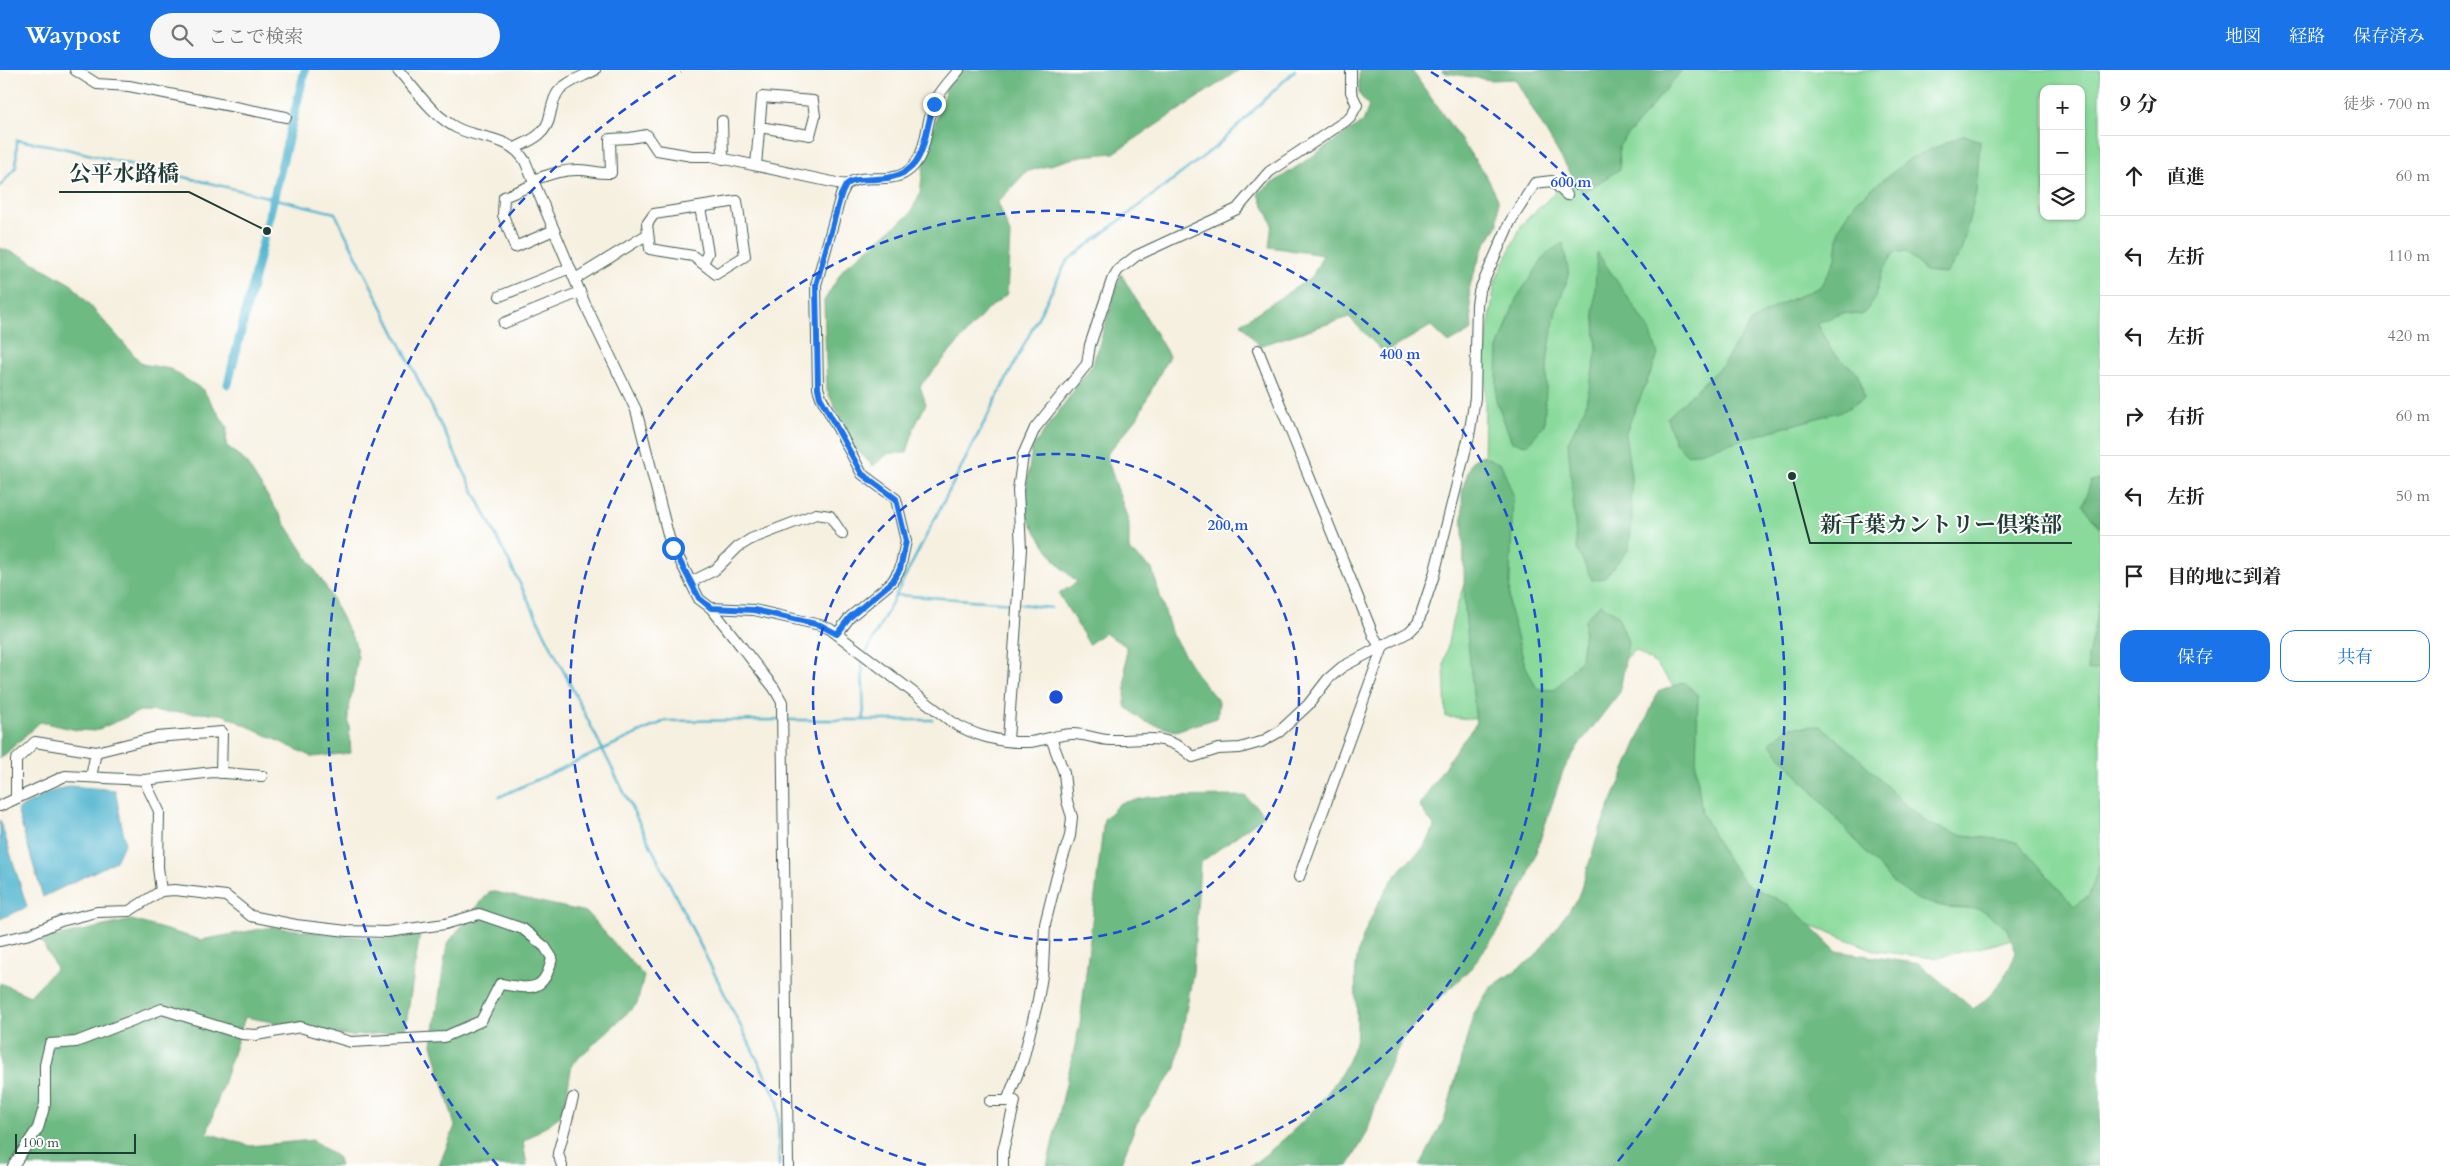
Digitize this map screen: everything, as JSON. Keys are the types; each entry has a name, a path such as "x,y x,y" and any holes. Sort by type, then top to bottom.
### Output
{"street":[{"path":"75,70 97,84 128,86 286,117"},
{"path":"398,70 433,110 446,121 456,128 505,142 515,148 525,160 580,292 636,410 669,538 699,598 711,608 774,688 782,702 788,1166"},
{"path":"515,148 539,136 546,129 553,100 558,92 570,83 595,70"},
{"path":"554,230 515,246 503,215 504,197 553,173 581,170 597,174 611,173 610,139 647,135 657,150 756,165 846,185 857,180 889,179 905,173 922,154 934,104 941,91 960,70"},
{"path":"1008,740 1021,549 1018,490 1023,456 1029,439 1087,364 1090,346 1118,270 1136,256 1237,209 1269,172 1350,118 1357,104 1351,92 1351,70"},
{"path":"756,165 759,127 762,97 813,101 815,116 810,135 759,127"},
{"path":"722,121 723,159"},
{"path":"711,608 754,610 820,625 837,634 964,730 994,739 1028,742 1072,734 1111,740 1157,738 1181,746 1193,757 1218,749 1240,748 1261,742 1279,732 1308,705 1328,679 1342,667 1408,632 1418,623 1434,575 1469,436 1475,398 1476,304 1479,292 1510,222 1535,183 1552,181 1560,185 1567,195"},
{"path":"837,634 850,617 892,582 900,569 906,541 896,499 862,474 829,415 818,388 816,285 841,195 846,185"},
{"path":"737,200 745,256 716,274 693,256 650,250 647,224 654,214 700,207 737,200"},
{"path":"700,207 708,253 703,264"},
{"path":"575,279 648,234"},
{"path":"500,296 570,268"},
{"path":"504,323 580,292"},
{"path":"1258,350 1374,638 1382,645"},
{"path":"690,582 715,570 738,547 751,539 816,514 830,516 842,534"},
{"path":"1299,877 1382,645"},
{"path":"16,798 16,760 35,742 96,752 156,737 222,732 221,773"},
{"path":"1007,1101 1023,1060 1038,1000 1043,970 1045,924 1057,876 1070,836 1072,817 1067,801 1064,773 1052,738"},
{"path":"91,777 96,752"},
{"path":"0,806 65,776 144,780 178,774 221,773 262,776"},
{"path":"144,780 158,811 158,867 162,891"},
{"path":"0,941 30,934 61,921 97,912 130,911 162,891 184,890 226,896 251,916 296,925 347,931 387,932 445,924 479,914 523,929 545,947 552,958 545,978 536,987 528,989 500,984 481,1022 444,1037 351,1042 300,1027 256,1035 242,1034 162,1009 76,1042 50,1044 45,1065 45,1104 38,1128 13,1166"},
{"path":"562,1166 558,1153 573,1098"},
{"path":"990,1101 1015,1101 1003,1150 1003,1166"}],"green space":[{"path":"952,70 1239,70 1114,153 1081,156 1026,172 998,202 1010,234 1007,294 986,311 920,386 926,404 914,428 907,453 889,453 873,466 856,449 827,391 824,301 844,268 910,214 920,193 925,154"},
{"path":"1359,70 1414,70 1412,71 1487,177 1498,199 1498,225 1483,248 1469,288 1472,330 1449,343 1431,326 1384,353 1349,317 1259,346 1241,323 1312,277 1323,255 1269,247 1272,223 1258,193 1363,122 1369,106 1359,94"},
{"path":"1442,70 1682,70 1619,146 1620,169 1582,193 1515,79 1490,80 1446,73"},
{"path":"1657,70 2100,70 2100,905 2086,917 1991,945 1934,958 1877,951 1727,892 1694,843 1685,701 1656,664 1635,650 1597,686 1502,721 1446,717 1444,664 1452,622 1483,523 1486,345 1495,282 1522,224 1590,159"},
{"path":"1964,135 1980,141 1976,192 1961,252 1946,274 1925,271 1906,251 1894,253 1881,274 1874,301 1862,315 1843,313 1817,323 1832,352 1859,374 1864,398 1845,410 1688,455 1675,443 1667,418 1723,364 1751,322 1776,306 1820,287 1836,259 1839,228 1856,201 1911,158"},
{"path":"1563,243 1569,275 1556,310 1548,354 1544,425 1527,445 1512,442 1496,400 1498,349 1516,299 1547,253"},
{"path":"0,248 22,256 72,285 142,364 170,369 203,390 227,427 226,445 245,461 326,587 355,643 358,658 348,715 351,753 312,757 222,714 140,711 95,731 77,730 40,722 0,759"},
{"path":"1597,252 1650,330 1658,355 1625,434 1631,476 1632,520 1629,549 1604,578 1592,580 1577,549 1568,442 1585,408 1597,350 1594,310"},
{"path":"1121,274 1169,356 1137,418 1106,455 1129,523 1129,550 1152,569 1172,635 1200,679 1219,702 1217,718 1175,731 1143,721 1125,706 1126,646 1104,633 1089,644 1059,594 1077,582 1057,563 1023,512 1032,448 1093,364"},
{"path":"1481,455 1501,464 1513,495 1509,607 1525,665 1537,689 1555,690 1581,659 1585,620 1600,604 1617,614 1628,642 1620,692 1578,746 1563,771 1527,879 1501,927 1472,967 1423,1014 1402,1040 1384,1077 1367,1133 1348,1166 1250,1166 1283,1140 1319,1104 1346,1064 1354,1044 1357,1025 1356,967 1360,945 1391,882 1402,868 1422,849 1430,836 1434,826 1419,806 1458,746 1476,724 1465,612 1462,491 1471,462"},
{"path":"2100,479 2100,528 2083,505 2091,481"},
{"path":"2100,599 2100,669 2088,671 2088,657"},
{"path":"1684,682 1698,695 1696,768 1702,813 1724,855 1746,884 1789,905 1836,951 1920,964 1973,1009 1988,998 2000,984 2016,951 2006,927 1980,909 1946,907 1918,900 1894,884 1769,743 1789,727 1821,726 1856,755 1901,801 1929,824 1957,834 2018,842 2074,906 2089,896 2100,862 2100,1166 1420,1166 1445,1118 1473,1015 1490,988 1535,957 1578,898 1600,829 1658,692"},
{"path":"1245,796 1265,815 1200,863 1193,972 1176,1068 1136,1124 1120,1166 1047,1166 1080,1024 1104,819 1120,803 1150,797"},
{"path":"490,891 586,912 644,976 637,1004 572,1064 563,1114 523,1142 527,1166 439,1166 455,1126 432,1044 447,944"},
{"path":"132,920 201,940 272,927 383,940 420,933 405,1031 351,1036 245,1017 207,1133 250,1146 313,1140 338,1158 340,1166 0,1166 0,983 30,996 56,968 41,940"}],"water":[{"path":"70,786 115,790 125,842 116,861 43,897 17,810 48,793"},
{"path":"0,820 27,907 0,919"}],"waterway":[{"path":"228,384 305,70"},
{"path":"866,653 1067,261 1217,146 1295,70"},
{"path":"0,186 16,167 17,140 54,146 335,213 778,1101 779,1166"},
{"path":"896,595 1015,603"},
{"path":"1020,604 1051,608"},
{"path":"864,658 862,662 864,720"},
{"path":"499,797 665,721 780,720"},
{"path":"786,720 932,720"}],"place":[{"name":"公平水路橋","path":"267,231"},
{"name":"新千葉カントリー倶楽部","path":"1792,476"}],"route":[{"path":"673,548 704,605 719,610 754,610 820,625 837,634 850,617 892,582 900,569 906,541 896,499 862,474 820,397 818,388 816,285 841,195 846,185 850,181 889,179 905,173 922,154 934,104"}]}
